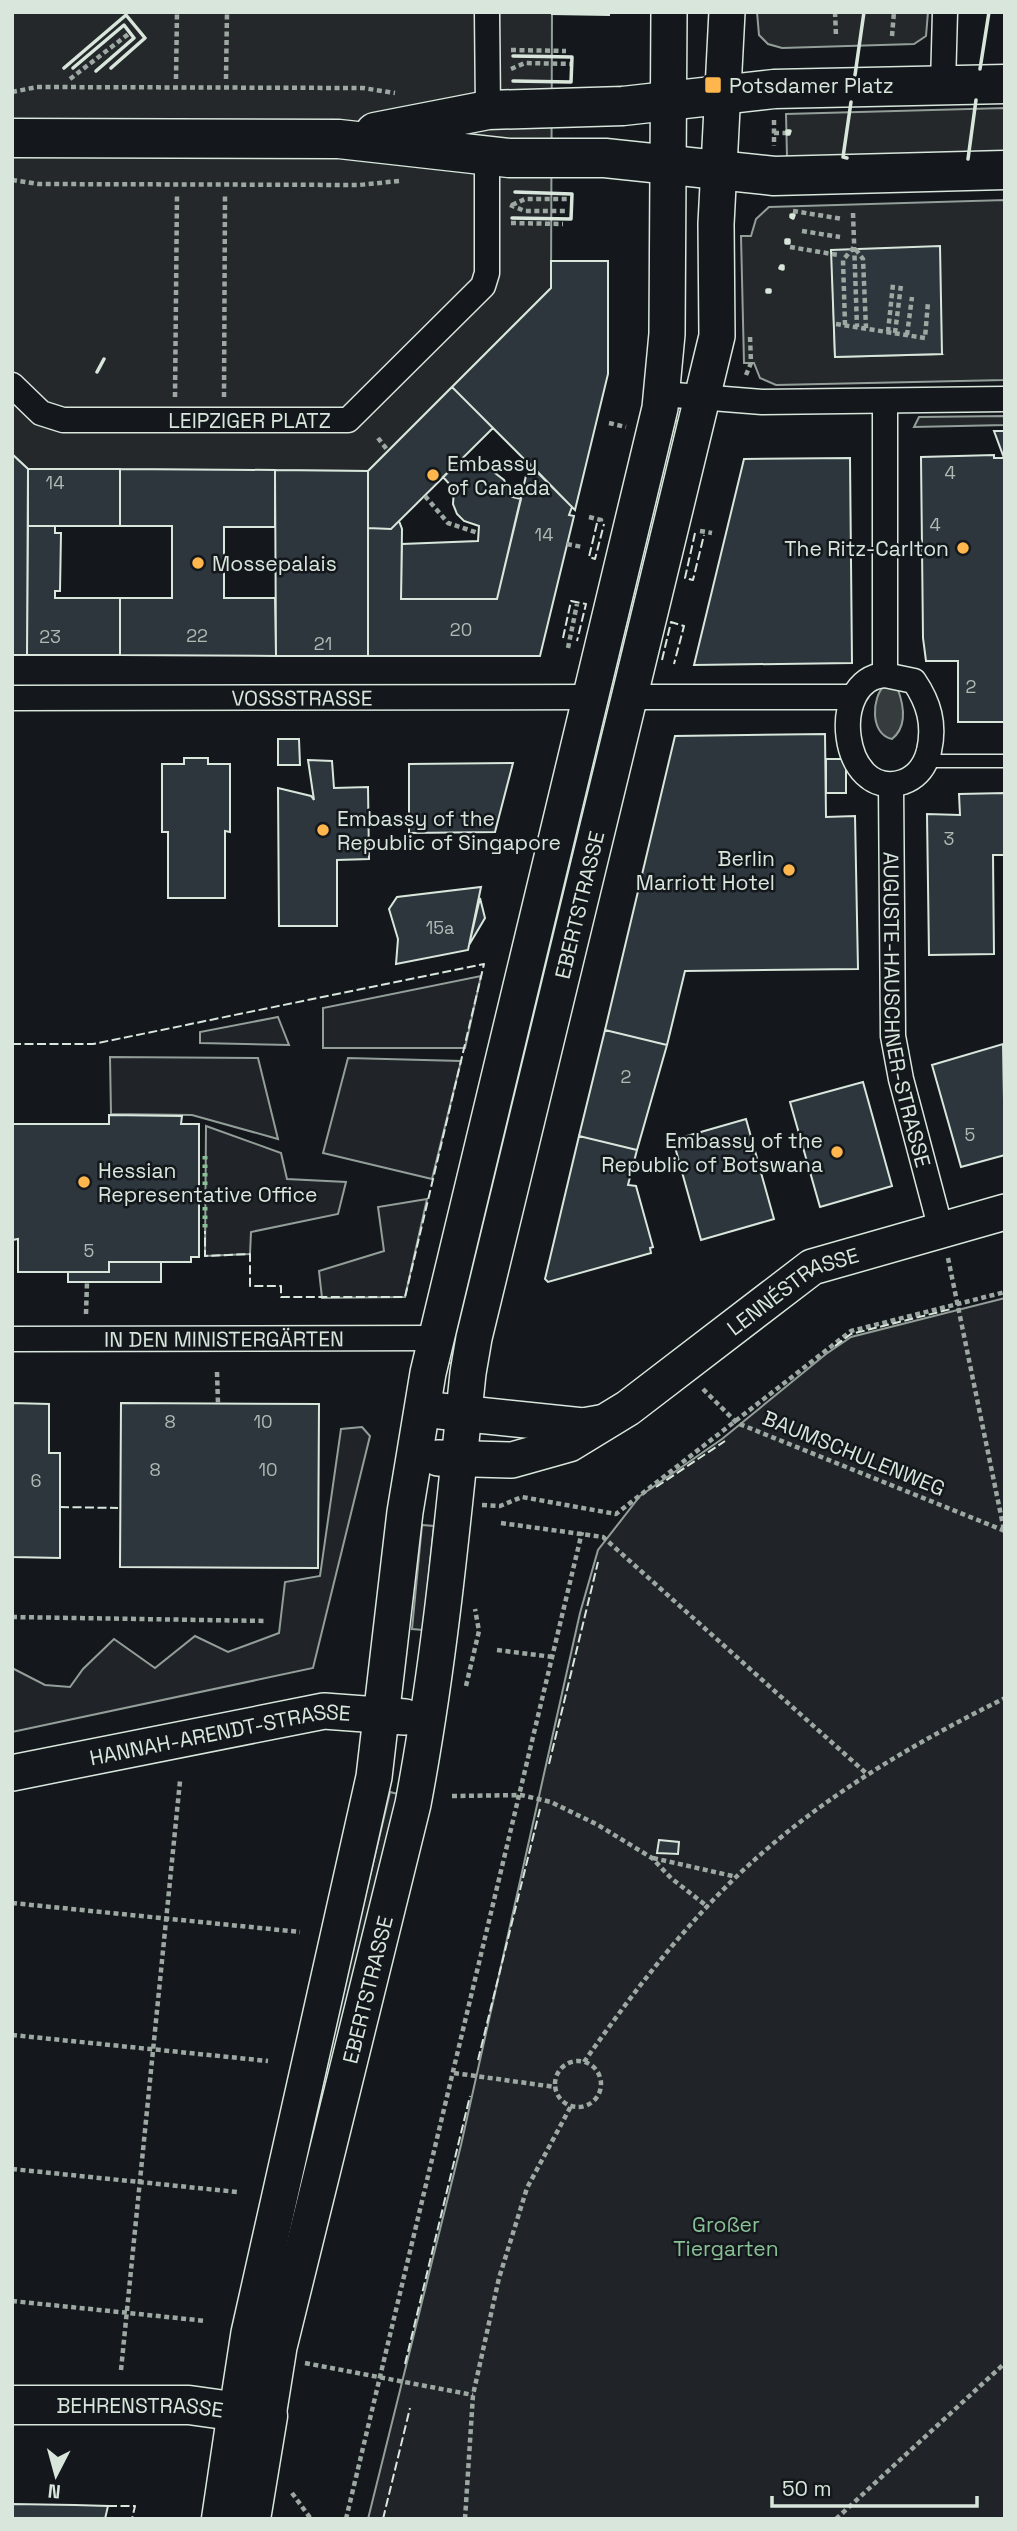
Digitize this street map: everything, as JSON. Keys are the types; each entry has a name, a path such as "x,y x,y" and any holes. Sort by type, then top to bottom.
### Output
{"main road":[{"path":"663,394 667,334 669,12"},
{"path":"701,397 717,336 727,12"},
{"path":"338,139 488,110 623,106 774,89 1005,84"},
{"path":"12,138 338,139 487,156 605,158 774,176 992,171"},
{"name":"EBERTSTRASSE","path":"251,2519 252,2413 249,2333 374,1777 403,1523 422,1409 436,1338 663,394"},
{"name":"EBERTSTRASSE","path":"221,2519 252,2413 282,2333 413,1804 442,1632 472,1345 701,397"},
{"path":"592,697 629,697"},
{"name":"LENNÉSTRASSE","path":"459,1459 501,1460 532,1457 569,1444 607,1421 812,1267 944,1243 1005,1213"},
{"path":"422,1409 583,1426 607,1421"},
{"path":"414,1457 459,1459"},
{"name":"HANNAH-ARENDT-STRASSE","path":"12,1773 324,1711 429,1720"},
{"name":"BEHRENSTRASSE","path":"12,2405 189,2405 252,2413"}],"street":[{"path":"487,12 488,110"},
{"path":"943,85 945,12"},
{"name":"LEIPZIGER PLATZ","path":"12,385 41,413 63,421 348,420 483,286 487,273 487,156"},
{"path":"663,394 762,402 1005,399"},
{"path":"885,402 885,675"},
{"path":"885,675 914,681 926,699 932,723 926,761 915,778 891,785 868,779 855,761 848,736 853,697 860,684 873,676 885,675"},
{"name":"VOSSSTRASSE","path":"12,698 592,697"},
{"path":"629,697 853,697"},
{"name":"AUGUSTE-HAUSCHNER-STRASSE","path":"891,785 893,1036 901,1079 944,1243"},
{"name":"IN DEN MINISTERGÄRTEN","path":"12,1339 436,1338"}],"lane":[{"path":"926,761 1005,761"}],"path":[{"path":"176,79 177,12"},
{"path":"226,79 227,12"},
{"path":"835,12 836,36"},
{"path":"892,36 894,12"},
{"path":"70,79 131,32"},
{"path":"508,50 566,51"},
{"path":"519,72 510,69 526,63 572,64"},
{"path":"12,92 37,87 323,88 408,93"},
{"path":"774,114 774,157"},
{"path":"774,133 786,133"},
{"path":"12,180 38,184 332,185 405,181"},
{"path":"175,403 177,194"},
{"path":"224,404 225,195"},
{"path":"568,211 525,211 510,205 525,199 569,200"},
{"path":"793,211 843,219"},
{"path":"853,213 857,327"},
{"path":"522,223 563,224"},
{"path":"802,231 840,237"},
{"path":"790,247 838,255"},
{"path":"845,325 843,260 854,247"},
{"path":"854,247 863,259 866,328"},
{"path":"888,332 893,285"},
{"path":"895,333 901,285"},
{"path":"907,335 912,298"},
{"path":"836,324 925,338 928,302"},
{"path":"378,438 388,451"},
{"path":"425,496 448,523 478,533"},
{"path":"589,517 601,520 600,527"},
{"path":"701,530 712,533"},
{"path":"567,544 582,547"},
{"path":"568,649 578,604"},
{"path":"944,1243 1005,1532"},
{"path":"483,1505 500,1506 522,1497 615,1514 737,1423 851,1331 1005,1292"},
{"path":"217,1372 218,1404"},
{"name":"BAUMSCHULENWEG","path":"702,1388 737,1423 1005,1532"},
{"path":"501,1523 603,1536 867,1774"},
{"path":"346,2519 582,1532"},
{"path":"12,1617 267,1621"},
{"path":"497,1650 553,1657"},
{"path":"584,2062 596,2070 600,2091 592,2103 571,2106 560,2099 555,2087 558,2073 563,2067 584,2062 624,2005 737,1877 826,1803 867,1774 929,1736 1005,1698"},
{"path":"121,2370 180,1780"},
{"path":"452,1796 521,1795 563,1808 652,1858 737,1877"},
{"path":"652,1858 671,1878 708,1907"},
{"path":"12,1903 300,1933"},
{"path":"12,2035 268,2061"},
{"path":"454,2073 555,2087"},
{"path":"465,2519 473,2395 499,2278 527,2188 571,2106"},
{"path":"12,2169 237,2192"},
{"path":"12,2301 206,2321"},
{"path":"300,2362 473,2395"},
{"path":"836,2519 1005,2363"},
{"path":"292,2493 311,2519"}],"green space":[{"path":"672,421 678,421 627,651 616,648"},
{"path":"596,735 603,736 455,1363 442,1363"},
{"path":"481,976 465,1048 323,1048 323,1008"},
{"path":"278,1017 289,1045 200,1043 200,1032"},
{"path":"110,1057 258,1058 278,1139 192,1115 111,1114"},
{"path":"348,1058 461,1061 432,1179 323,1153"},
{"path":"206,1126 281,1153 287,1179 346,1182 338,1214 251,1232 250,1254 205,1256"},
{"path":"427,1199 405,1297 322,1298 319,1271 384,1251 378,1207"},
{"name":"Großer Tiergarten","path":"1005,1298 1005,2519 368,2519 461,2145 580,1613 598,1550 640,1496 722,1439 826,1354 851,1337"},
{"path":"362,1427 370,1436 313,1668 12,1732 12,1668 45,1685 70,1687 83,1669 114,1639 155,1668 195,1636 228,1652 279,1633 285,1582 320,1576 341,1429"},
{"path":"422,1525 434,1526 423,1630 412,1629"},
{"path":"390,1792 402,1795 271,2345 259,2342"}],"shaded area":[{"path":"12,12 552,12 551,288 368,471 28,469 12,454"},
{"name":"Potsdamer Platz","path":"757,12 928,12 926,36 914,44 782,48 768,44 759,35"},
{"path":"1005,108 1005,152 787,157 786,114"},
{"path":"1005,200 1005,380 776,385 760,378 754,363 744,363 741,236 751,236 756,219 769,207","holes":["832,261 942,354 835,357"]},
{"path":"1005,416 1005,425 914,427 919,417"},
{"path":"885,685 897,687 903,708 901,728 892,739 880,731 876,723 875,706"}],"building":[{"path":"609,12 609,15 552,14"},
{"path":"940,246 942,354 835,357 831,250"},
{"path":"551,261 608,261 608,374 575,510 452,387 551,288"},
{"path":"452,387 493,428 391,529 368,528 368,471"},
{"path":"994,431 1005,431 1005,458 1004,458"},
{"name":"The Ritz-Carlton","path":"994,431 1005,431 1005,722 958,722 958,661 926,661 923,638 921,457 994,455 994,458 1004,458"},
{"path":"12,454 28,469 27,655 12,655"},
{"path":"850,458 852,663 694,665 744,459"},
{"path":"529,463 572,507 569,515 574,516 540,656 368,656 368,528 391,529 399,521 402,529 401,599 497,599"},
{"path":"456,464 463,471 472,467 491,470 504,480 512,497 521,499 497,599 401,599 402,544 478,541 479,526 464,521 457,514 453,504 454,489 443,477"},
{"path":"28,469 120,469 120,526 28,526"},
{"name":"Mossepalais","path":"120,469 275,470 275,527 224,527 224,598 275,598 276,656 120,655 120,598 172,598 172,526 120,526"},
{"path":"275,470 368,471 368,656 276,656"},
{"path":"28,526 55,526 55,533 61,533 60,591 55,591 55,598 120,598 120,655 27,655"},
{"path":"825,734 826,817 855,816 858,969 685,971 667,1045 605,1030 675,736"},
{"path":"278,739 299,739 300,765 278,765"},
{"path":"184,758 208,758 208,764 230,764 230,832 225,831 225,898 168,898 168,832 162,832 162,764 184,764"},
{"path":"826,759 846,759 846,793 826,793"},
{"name":"Embassy of the Republic of Singapore","path":"308,760 332,761 334,788 368,787 369,859 337,860 337,926 279,926 278,788 311,796 314,800"},
{"path":"513,763 495,832 409,833 409,764"},
{"path":"1005,793 1005,855 993,855 994,954 929,955 927,814 960,815 959,794"},
{"path":"481,887 468,950 396,964 398,939 389,909 397,897"},
{"path":"480,898 485,918 469,945"},
{"path":"605,1030 667,1045 637,1150 579,1136"},
{"path":"1003,1044 1005,1155 961,1167 932,1065"},
{"path":"863,1082 892,1186 820,1207 790,1102"},
{"path":"109,1115 182,1116 181,1124 199,1124 199,1257 191,1257 191,1262 109,1262 109,1272 18,1272 18,1239 12,1240 12,1124 109,1124"},
{"path":"746,1119 774,1219 701,1240 673,1140"},
{"path":"579,1136 637,1150 628,1185 636,1186 653,1247 650,1248 651,1253 548,1282 545,1279"},
{"path":"109,1262 161,1262 161,1282 68,1282 68,1272 109,1272"},
{"path":"12,1403 49,1404 49,1453 60,1453 60,1558 13,1557"},
{"path":"121,1403 319,1404 318,1568 120,1567"},
{"path":"659,1840 679,1842 678,1854 657,1853"},
{"path":"12,2504 108,2506 105,2519 12,2519"}],"hedge":[{"path":"205,1156 205,1231"}],"fence":[{"path":"597,523 589,557 595,559 604,524"},
{"path":"695,533 685,578 693,580 704,535"},
{"path":"563,638 571,601 586,604 577,641"},
{"path":"662,660 671,622 684,626 674,664"},
{"path":"12,1044 93,1044 484,964 405,1297 281,1297 281,1286 250,1286 250,1254 205,1256 205,1231"},
{"path":"835,1346 851,1334 951,1309"},
{"path":"656,1487 725,1441"},
{"path":"60,1507 118,1508"},
{"path":"549,1764 598,1562"},
{"path":"478,2060 540,1809"},
{"path":"405,2364 470,2096"},
{"path":"383,2519 410,2408"},
{"path":"108,2506 135,2506 132,2519"}],"wall":[{"path":"855,75 864,12"},
{"path":"980,69 989,12"},
{"path":"64,68 126,15 145,38 111,68"},
{"path":"73,68 124,25 134,38 96,71"},
{"path":"513,56 572,57 571,82 513,81"},
{"path":"968,159 976,100"},
{"path":"847,158 843,157 851,102"},
{"path":"787,131 790,131 789,134 787,134 787,131"},
{"path":"512,218 571,219 572,194 515,192"},
{"path":"791,215 794,215 793,218 791,217 791,215"},
{"path":"786,240 789,240 789,243 786,243 786,240"},
{"path":"781,266 783,266 783,269 780,268 781,266"},
{"path":"767,290 770,290 770,292 767,292 767,290"},
{"path":"97,372 104,359"}],"place":[{"name":"Potsdamer Platz","path":"713,85"},
{"name":"Embassy of Canada","path":"433,475"},
{"name":"The Ritz-Carlton","path":"963,548"},
{"name":"Mossepalais","path":"198,563"},
{"name":"Embassy of the Republic of Singapore","path":"323,830"},
{"name":"Berlin Marriott Hotel","path":"789,870"},
{"name":"Embassy of the Republic of Botswana","path":"837,1152"},
{"name":"Hessian Representative Office","path":"84,1182"}]}
